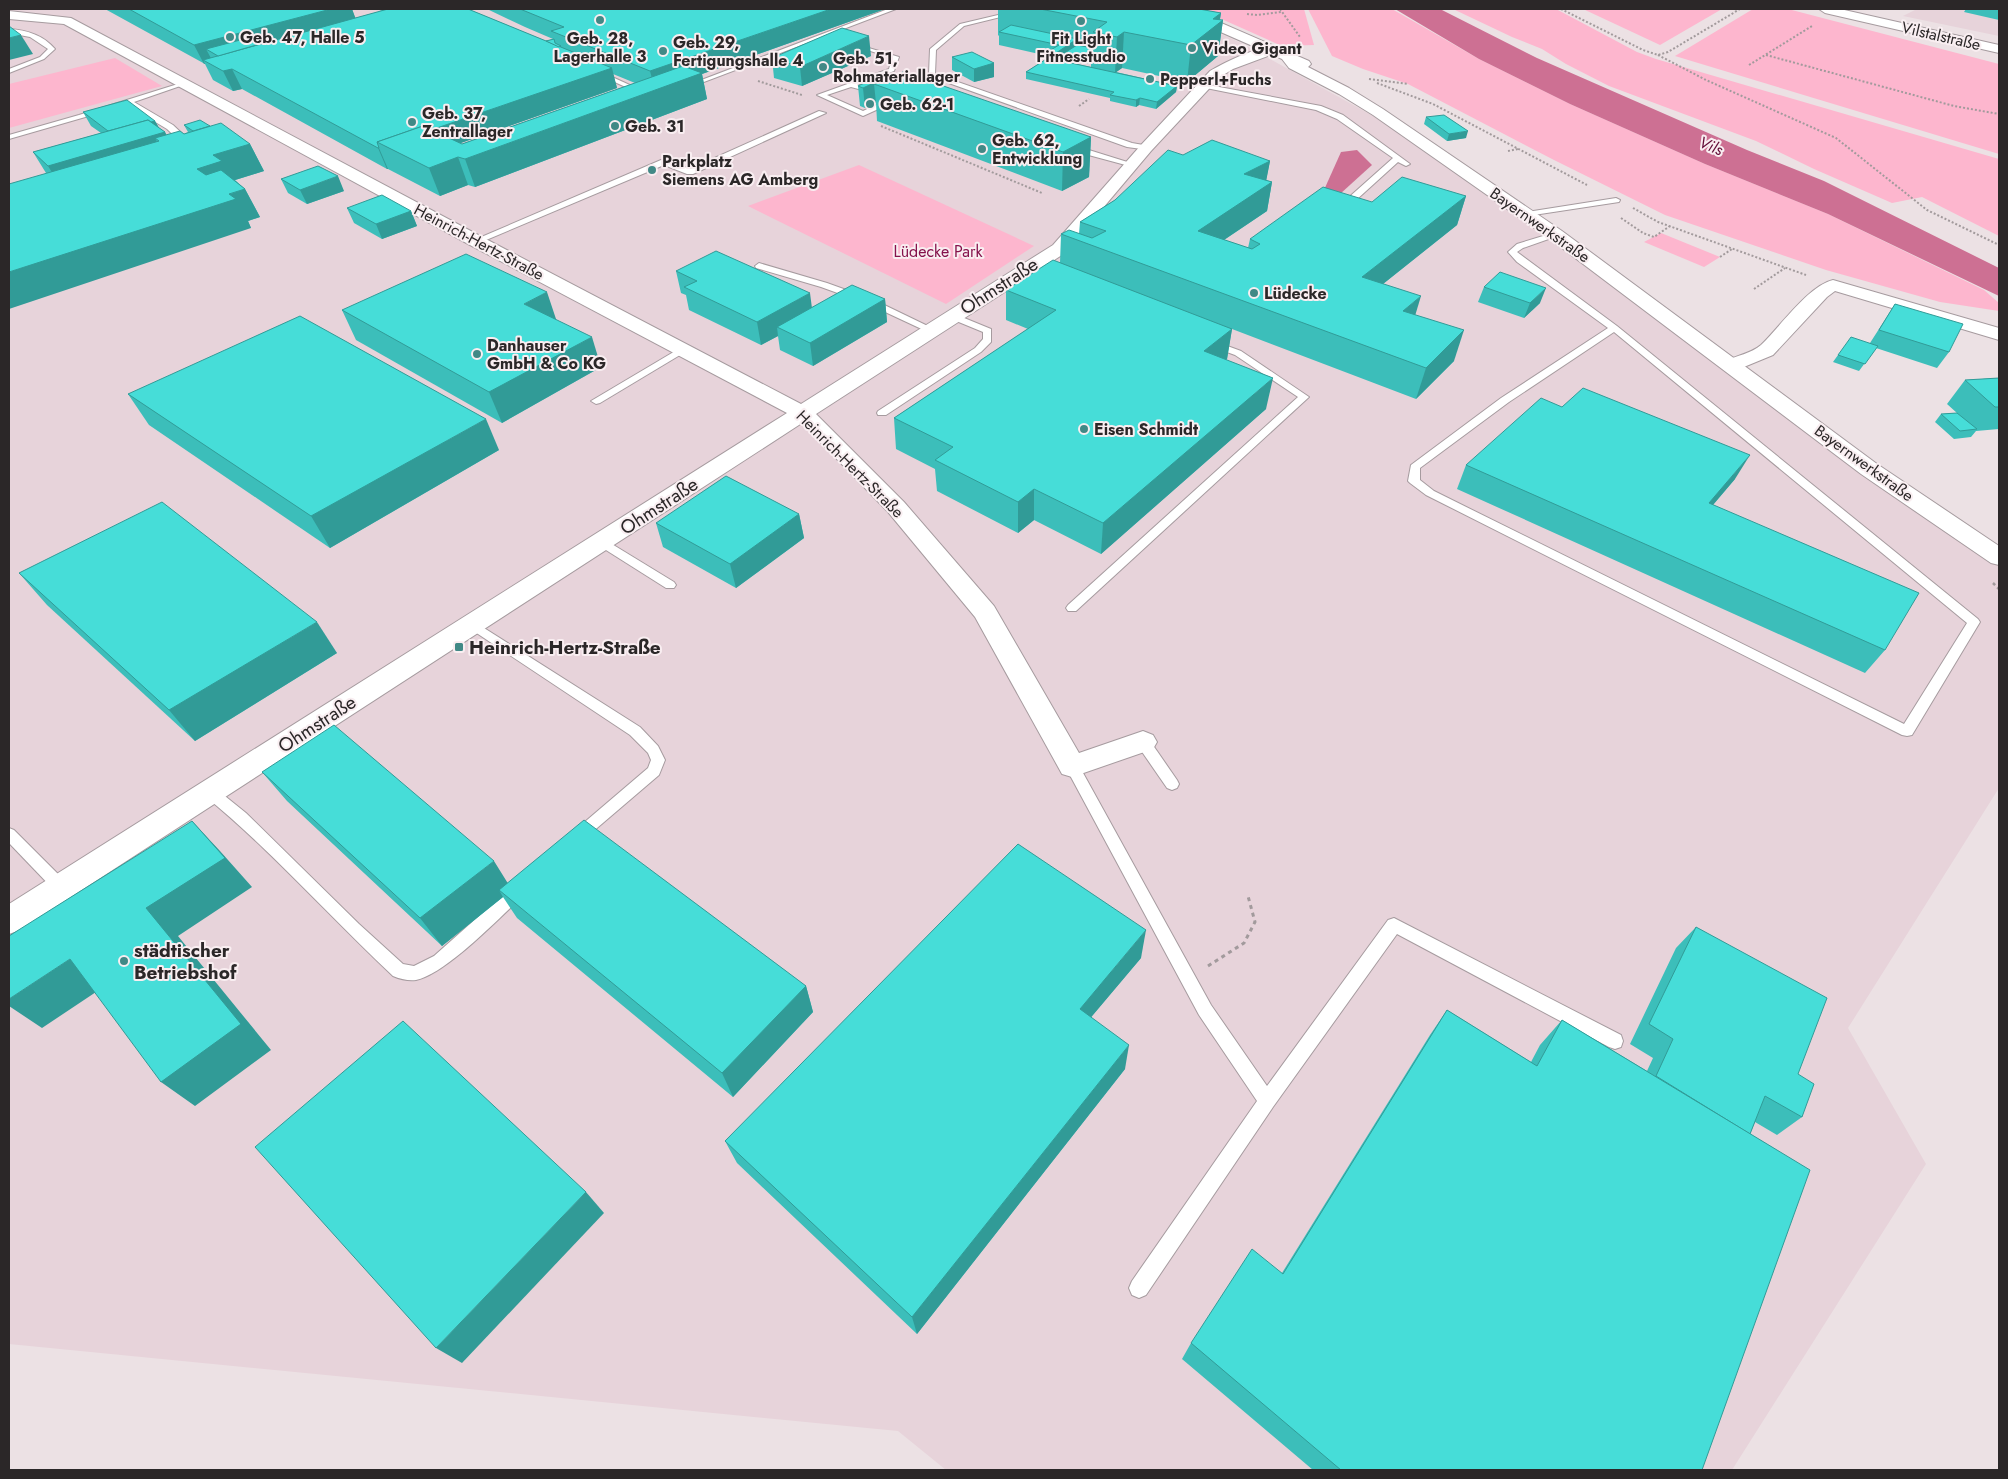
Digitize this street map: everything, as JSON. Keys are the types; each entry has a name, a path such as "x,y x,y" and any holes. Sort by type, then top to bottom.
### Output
{"street":[{"name":"Bayernwerkstraße","path":"1179,9 1288,58 1297,66 1344,90 1527,214 1869,469 1999,557"},
{"name":"Vilstalstraße","path":"1825,9 1999,49"},
{"name":"Heinrich-Hertz-Straße","path":"9,15 67,21 476,241 804,414 896,507 985,612 1072,766"},
{"name":"Ohmstraße","path":"9,920 804,414 952,316 1059,249 1146,148 1203,86 1228,66 1271,50"},
{"path":"1732,365 1766,351 1821,292 1833,285 1999,334"},
{"path":"1072,766 1143,742"}],"lane":[{"path":"674,91 893,9"},
{"path":"932,75 934,49 962,25 1030,9"},
{"path":"9,31 21,31 45,42 52,49 42,58 9,71"},
{"path":"824,35 833,38"},
{"path":"821,96 892,70 896,57 842,40"},
{"path":"1975,44 1999,53"},
{"path":"589,69 647,94"},
{"path":"916,91 903,87 932,75 1130,145 1146,148"},
{"path":"9,137 184,84"},
{"path":"821,96 863,114 894,100 852,85"},
{"path":"1203,86 1318,108 1340,117 1406,164"},
{"path":"128,102 170,127 189,145"},
{"path":"476,241 664,162 690,172 822,113"},
{"path":"1063,144 1100,158 1133,165"},
{"path":"1335,213 1398,158"},
{"path":"1527,214 1616,200"},
{"path":"1556,235 1520,246 1512,252 1520,260 1614,328 1974,622 1907,731 1439,497 1414,481 1415,467 1505,400 1614,328"},
{"path":"759,266 824,285 871,302 932,330"},
{"path":"1021,272 1039,278"},
{"path":"882,413 978,350 988,340 988,331 952,316"},
{"path":"1072,608 1304,397 1238,353 1202,340"},
{"path":"596,401 682,350"},
{"path":"602,542 670,585"},
{"path":"473,625 635,731 653,750 658,760 654,771 571,843"},
{"path":"1143,742 1172,784"},
{"path":"1072,766 1205,1010 1267,1101"},
{"path":"210,792 241,817 353,929 399,971 415,973 440,961 527,882"},
{"path":"9,834 61,887"},
{"path":"1139,1288 1267,1101 1394,925 1615,1041"}],"path":[{"path":"1280,9 1304,43"},
{"path":"1561,9 1643,50 1658,54 1706,80 1836,138 1927,210 1999,245"},
{"path":"1658,54 1668,52 1740,9"},
{"path":"1243,13 1257,15 1281,12"},
{"path":"1749,65 1816,23"},
{"path":"1765,55 1954,106 1999,114"},
{"path":"1408,84 1364,79 1433,104 1616,200 1670,226 1833,285"},
{"path":"756,80 801,95 821,96"},
{"path":"863,114 868,121 1042,193"},
{"path":"1508,151 1519,149"},
{"path":"1601,202 1643,233 1654,237 1670,226"},
{"path":"1720,257 1732,248"},
{"path":"1754,289 1785,268"},
{"path":"1991,581 1999,589"},
{"path":"1189,980 1216,960 1244,943 1255,922 1248,896"}],"shaded area":[{"path":"9,9 1166,9 1239,42 1375,117 1999,558 1999,788 1848,1028 1926,1164 1732,1470 946,1470 898,1431 9,1344"},
{"path":"1917,9 1999,9 1999,36 1903,16"}],"green space":[{"path":"1199,9 1304,9 1314,45 1282,46"},
{"path":"1308,9 1392,9 1479,59 1570,104 1705,164 1828,214 1984,290 1999,303 1999,311 1940,302 1826,270 1665,215 1408,84 1332,56"},
{"path":"1453,9 1556,9 1637,52 1656,59 1999,159 1999,236 1922,197 1892,203 1756,141 1609,86 1566,64 1542,49"},
{"path":"1583,9 1722,9 1660,45"},
{"path":"1753,9 1788,9 1999,64 1999,154 1675,56"},
{"path":"115,58 162,86 9,128 9,84"},
{"name":"Lüdecke Park","path":"859,165 1034,246 946,304 748,206"},
{"path":"1661,233 1720,257 1704,267 1644,242"}],"water":[{"name":"Vils","path":"1395,9 1440,9 1537,58 1747,150 1824,181 1999,268 1999,296 1828,214 1705,164 1570,104 1479,59"},
{"path":"1357,150 1372,165 1340,194 1324,190 1341,152"}],"building":[{"path":"129,9 331,9 194,45"},
{"name":"Geb. 37, Zentrallager","path":"388,9 468,9 612,68 431,130 423,126 377,142 378,148 232,69 223,71 203,60"},
{"path":"520,9 831,9 650,71 551,31 564,27"},
{"path":"1040,9 1199,9 1221,13 1213,19 1223,20 1191,45 1124,32 1117,37 1093,32 1107,22"},
{"path":"1011,25 1077,39 1056,53 1049,51 1059,45 999,32"},
{"path":"9,26 21,35 9,38"},
{"path":"842,28 869,36 800,67 772,58"},
{"path":"248,38 260,44 218,56 206,49"},
{"path":"554,39 555,43 561,46 559,47 546,41"},
{"path":"1077,45 1092,48 1091,58 1066,52"},
{"path":"972,52 994,63 974,69 952,57"},
{"path":"1048,58 1177,86 1157,102 1110,95 1114,92 1026,72"},
{"path":"683,66 702,73 465,159 458,157 429,168 377,142 423,126 462,144"},
{"path":"903,72 1091,137 1063,152 874,84"},
{"path":"873,79 878,81 863,88 858,86"},
{"path":"127,100 155,121 151,122 148,120 108,131 83,112"},
{"path":"1444,115 1468,131 1449,134 1426,117"},
{"path":"148,120 165,132 48,166 33,152"},
{"path":"200,120 210,126 193,131 184,125"},
{"path":"221,123 250,144 213,155 222,161 197,169 206,175 221,170 245,189 229,194 236,199 9,272 9,184 159,141 155,138 180,131 184,134"},
{"name":"Lüdecke","path":"1212,140 1270,161 1244,174 1272,182 1198,231 1252,249 1260,244 1250,239 1323,187 1372,202 1402,177 1466,196 1362,277 1421,296 1403,311 1464,330 1426,368 1061,234 1069,230 1092,238 1106,231 1080,222 1115,200 1168,150 1183,155"},
{"path":"318,166 338,176 300,190 281,179"},
{"path":"382,195 411,211 376,224 347,208"},
{"path":"716,251 810,293 757,322 684,287 697,281 676,271"},
{"name":"Danhauser GmbH & Co KG","path":"466,254 547,292 524,304 592,337 489,392 342,310"},
{"name":"Eisen Schmidt","path":"1053,260 1232,329 1204,351 1273,378 1103,523 1034,489 1018,502 935,460 953,447 894,418 1056,310 1006,290"},
{"path":"1500,272 1546,288 1530,303 1484,287"},
{"path":"852,285 885,299 810,343 777,327"},
{"path":"1895,304 1963,324 1949,352 1879,330"},
{"path":"300,316 486,419 311,516 128,394"},
{"path":"1851,337 1878,346 1865,364 1838,355"},
{"path":"1999,378 1999,407 1995,407 1965,380"},
{"path":"1583,388 1750,455 1709,503 1919,593 1885,650 1466,465 1541,398 1562,407"},
{"path":"1957,413 1977,429 1960,431 1941,414"},
{"path":"726,476 799,514 730,564 656,523"},
{"path":"162,502 317,622 169,710 19,573"},
{"path":"334,725 494,861 420,918 262,772"},
{"path":"584,820 806,986 722,1073 499,890"},
{"path":"192,821 225,858 146,908 241,1024 161,1082 70,959 9,999 9,936"},
{"path":"1018,844 1146,930 1080,1009 1129,1045 912,1317 725,1141"},
{"path":"1696,927 1827,998 1798,1074 1814,1084 1802,1117 1765,1096 1750,1134 1656,1076 1673,1039 1649,1024"},
{"path":"1447,1010 1537,1066 1562,1020 1810,1170 1702,1470 1341,1470 1191,1343 1252,1249 1283,1274"},
{"path":"403,1021 586,1192 436,1348 255,1147"}],"place":[{"name":"Geb. 28, Lagerhalle 3","path":"600,20"},
{"name":"Fit Light Fitnesstudio","path":"1081,21"},
{"name":"Geb. 47, Halle 5","path":"230,37"},
{"name":"Video Gigant","path":"1192,48"},
{"name":"Geb. 29, Fertigungshalle 4","path":"663,51"},
{"name":"Geb. 51, Rohmateriallager","path":"823,67"},
{"name":"Pepperl+Fuchs","path":"1150,79"},
{"name":"Geb. 62-1","path":"870,104"},
{"name":"Geb. 37, Zentrallager","path":"412,122"},
{"name":"Geb. 31","path":"615,126"},
{"name":"Geb. 62, Entwicklung","path":"982,149"},
{"name":"Parkplatz Siemens AG Amberg","path":"652,170"},
{"name":"Lüdecke","path":"1254,293"},
{"name":"Danhauser GmbH & Co KG","path":"477,354"},
{"name":"Eisen Schmidt","path":"1084,429"},
{"name":"Heinrich-Hertz-Straße","path":"459,647"},
{"name":"städtischer Betriebshof","path":"124,961"}]}
